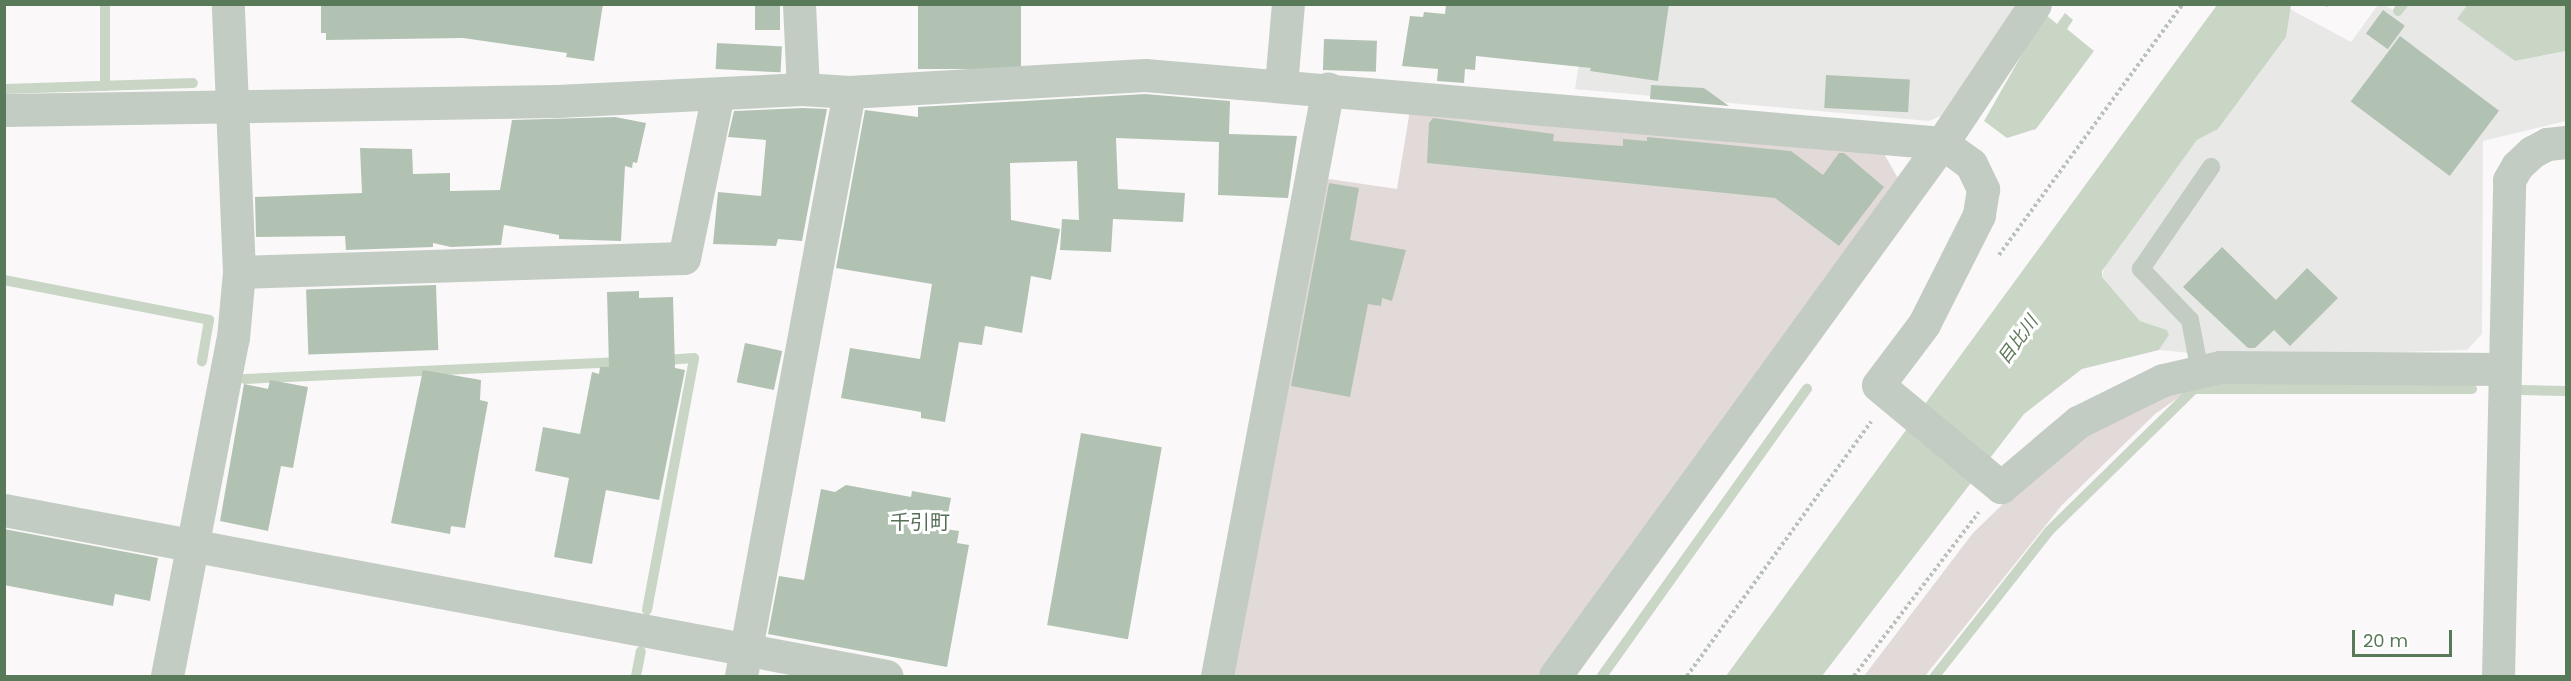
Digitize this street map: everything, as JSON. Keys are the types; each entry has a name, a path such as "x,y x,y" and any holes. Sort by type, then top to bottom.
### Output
{"street":[{"path":"167,676 233,338 239,272 228,4"},
{"path":"799,4 803,89"},
{"path":"1281,85 1288,4"},
{"path":"1555,676 1942,143 2035,4"},
{"path":"4,110 556,101 803,89 849,92 1146,75 1328,88 1942,143 1971,164 1983,189 1979,215 1924,324 1878,386 1997,485 2087,417 2163,380 2220,367 2503,369"},
{"path":"1217,676 1328,88"},
{"path":"743,664 849,92"},
{"path":"239,272 684,258 718,94"},
{"path":"2498,676 2503,369 2510,180 2517,166 2532,152 2547,144 2566,142"},
{"path":"4,510 192,546 743,664 887,676"}],"lane":[{"path":"2200,372 2190,320 2141,269 2211,167"}],"path":[{"path":"1992,265 2183,4"},
{"path":"1687,676 1893,400"},
{"path":"1854,676 1997,485"}],"shaded area":[{"path":"1588,5 2022,5 1943,115 1929,121 1575,89"},
{"path":"2378,5 2385,5 2401,15 2408,5 2468,5 2458,19 2515,61 2566,51 2566,121 2483,141 2482,334 2467,350 2235,357 2159,350 2169,335 2167,330 2140,321 2102,277 2105,265 2197,140 2218,129 2286,37 2288,8 2351,42"},
{"path":"1410,110 1883,152 1899,180 1539,676 1230,676 1322,178 1397,189"},
{"path":"2186,384 2189,390 2155,414 2062,505 1925,676 1864,676 1973,533 2036,472 2082,435"}],"water":[{"path":"2468,4 2566,5 2566,51 2515,61 2457,19"},
{"name":"目比川","path":"2217,5 2291,5 2286,37 2218,129 2197,140 2102,271 2102,277 2140,321 2167,330 2169,335 2159,350 2082,369 2024,414 1822,676 1726,676"},
{"path":"2065,13 2073,20 2067,29 2094,51 2036,129 2007,138 1984,121 2045,14 2057,24"}],"building":[{"path":"321,4 603,4 594,61 566,57 567,53 463,38 326,40 326,33 321,33"},
{"path":"755,4 780,4 780,30 755,30"},
{"path":"918,4 1021,4 1021,69 918,69"},
{"path":"1446,4 1669,4 1658,81 1590,71 1591,68 1476,56 1475,70 1465,69 1464,83 1437,81 1438,69 1402,66 1410,16 1423,17 1424,12 1445,14"},
{"path":"2383,10 2405,26 2388,49 2366,33"},
{"path":"2400,36 2499,111 2450,176 2351,101"},
{"path":"1324,39 1377,41 1376,72 1323,70"},
{"path":"717,43 782,46 781,72 716,69"},
{"path":"1826,75 1910,79 1908,112 1824,108"},
{"path":"1651,85 1704,88 1729,106 1650,99"},
{"path":"1145,94 1230,101 1229,134 1297,136 1288,198 1218,195 1219,142 1116,138 1118,189 1185,193 1183,222 1113,219 1111,252 1060,250 1062,219 1079,220 1077,161 1010,163 1011,220 1060,229 1051,280 1031,276 1022,333 985,326 982,345 959,342 945,422 921,418 921,412 841,398 850,348 920,359 932,284 836,268 865,110 918,117 918,107"},
{"path":"827,109 802,241 778,239 776,246 713,244 718,192 761,196 766,140 728,137 734,111"},
{"path":"615,117 646,123 637,163 633,162 632,168 625,166 621,241 559,239 559,235 504,225 501,245 451,247 433,243 433,247 346,250 345,236 256,237 255,197 362,193 360,148 412,149 413,174 450,173 450,191 500,190 512,120"},
{"path":"1433,118 1554,134 1553,141 1623,146 1623,139 1647,141 1647,137 1791,151 1823,175 1839,153 1844,153 1884,187 1839,246 1775,198 1427,163 1429,123"},
{"path":"1329,183 1359,188 1350,240 1406,250 1392,301 1382,298 1381,306 1368,304 1350,397 1291,386"},
{"path":"2222,247 2276,300 2307,268 2338,298 2290,346 2274,330 2255,348 2248,348 2183,287"},
{"path":"436,285 438,350 308,354 306,290"},
{"path":"639,291 639,298 673,297 675,368 685,370 659,500 606,490 592,564 554,557 569,478 535,471 543,427 580,434 592,372 599,374 600,367 609,367 607,292"},
{"path":"745,343 782,351 774,390 737,382"},
{"path":"423,370 481,380 480,400 488,402 465,528 451,526 450,534 391,523"},
{"path":"270,380 308,387 293,468 281,466 268,531 220,521 244,384 268,389"},
{"path":"1081,433 1162,447 1128,639 1047,625"},
{"path":"846,485 911,497 912,491 951,498 945,529 959,531 957,543 969,545 947,667 768,634 779,576 804,580 821,489 835,492"},
{"path":"4,529 158,558 150,601 115,594 113,606 4,585"}],"waterway":[{"path":"105,4 105,86"},
{"path":"2398,11 2403,4"},
{"path":"4,89 193,83"},
{"path":"4,280 209,320 202,361"},
{"path":"647,610 694,358 662,360"},
{"path":"245,379 622,362"},
{"path":"1602,676 1807,389"},
{"path":"1935,676 2049,531 2194,389 2472,389"},
{"path":"2522,390 2566,391"},
{"path":"636,676 641,651"}],"district":[{"name":"千引町","path":"920,522"}]}
